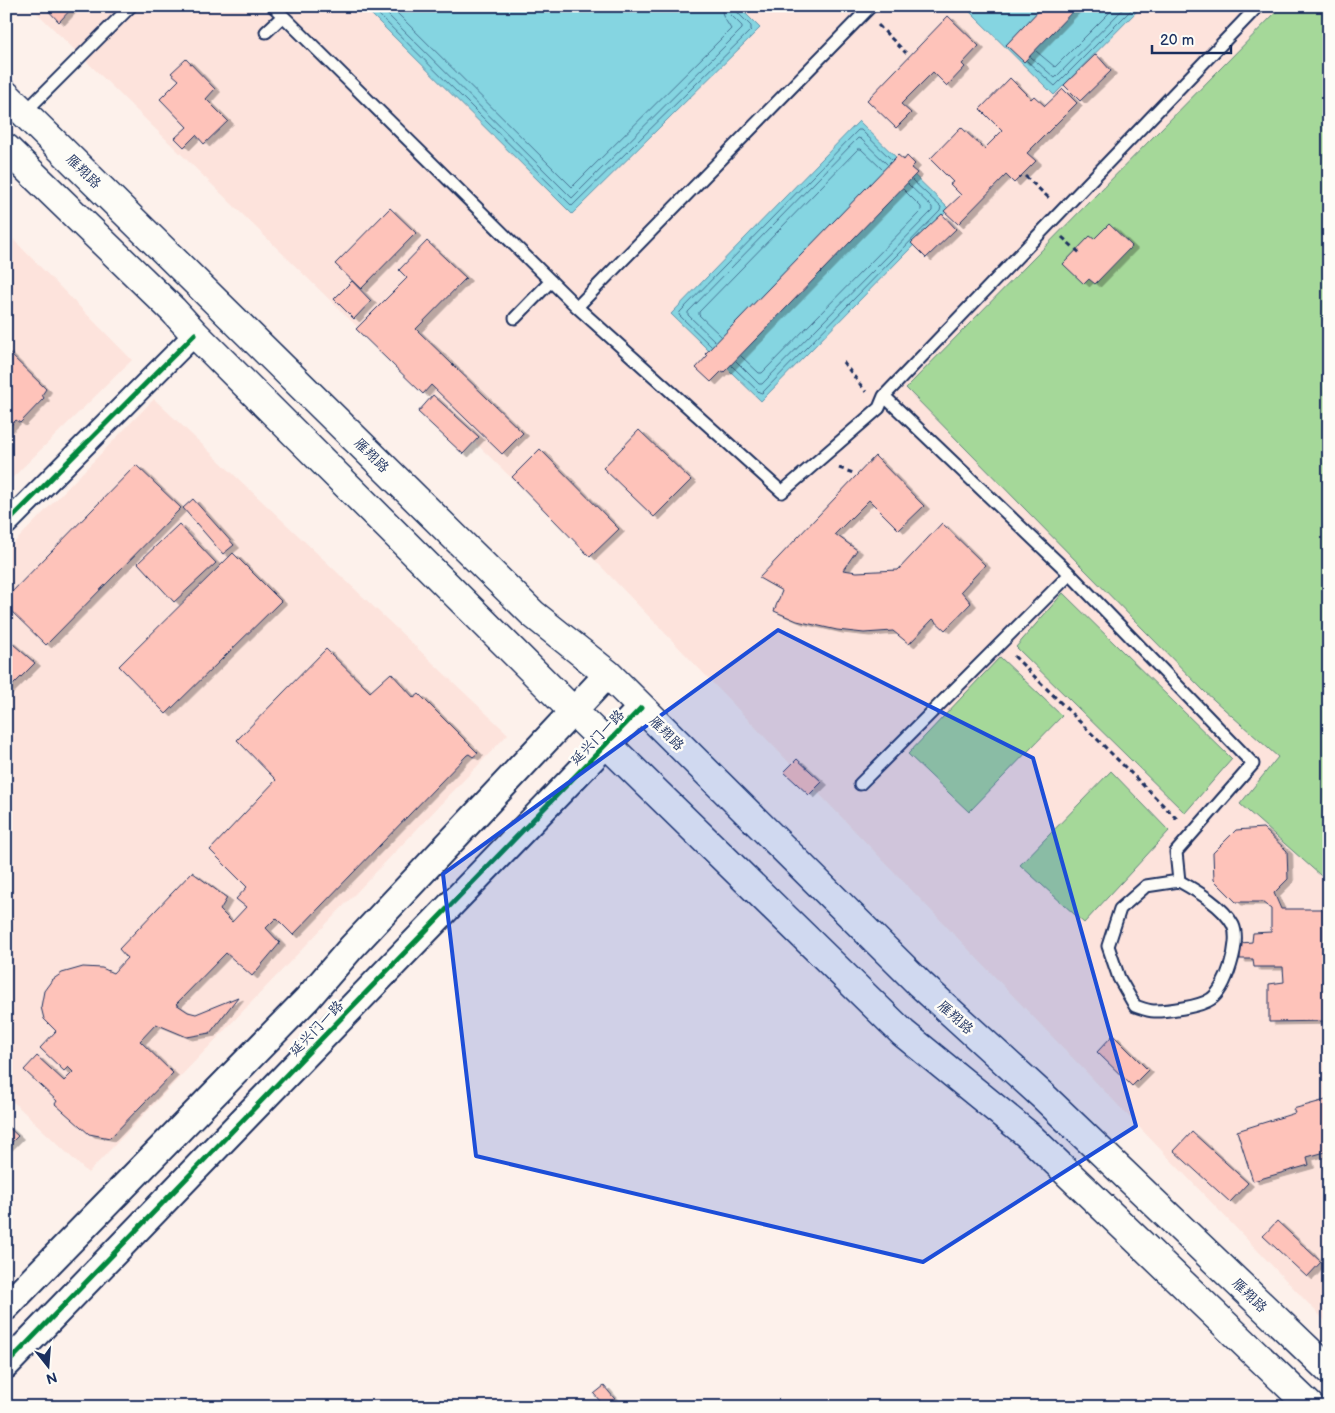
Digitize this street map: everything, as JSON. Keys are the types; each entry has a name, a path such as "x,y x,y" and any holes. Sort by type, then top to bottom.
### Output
{"main road":[{"name":"雁翔路","path":"15,104 533,614 608,674 920,984 1044,1097 1329,1370"},
{"path":"6,148 174,310 195,334 573,711 903,1033 1027,1134 1311,1407"}],"street":[{"path":"6,524 195,334"},
{"name":"延兴门一路","path":"6,1307 308,998 351,948 608,674"},
{"name":"延兴门一路","path":"6,1365 641,708"}],"lane":[{"path":"15,104 131,6"},
{"path":"273,6 577,307 782,492 879,408 884,396 1258,6"},
{"path":"577,307 865,8"},
{"path":"266,32 283,16"},
{"path":"515,318 551,281"},
{"path":"884,396 1070,574 1253,764 1176,852 1179,881"},
{"path":"860,784 1070,574"},
{"path":"1179,881 1208,898 1233,925 1235,956 1226,977 1211,999 1184,1008 1153,1011 1135,1006 1119,978 1108,946 1120,909 1146,886 1179,881"}],"path":[{"path":"865,8 906,53"},
{"path":"1025,176 1062,210"},
{"path":"1049,225 1081,254"},
{"path":"843,362 879,408"},
{"path":"1001,643 1192,833"}],"highlighted area":[{"path":"778,630 1033,758 1136,1126 923,1262 476,1156 443,874"}],"shaded area":[{"path":"30,6 1329,6 1329,1325 590,555"},
{"path":"6,232 132,360 6,484"},
{"path":"154,399 508,734 88,1173 6,1095 6,551"}],"green space":[{"path":"1282,6 1329,6 1329,883 1240,804 1278,757 1205,692 906,388"},
{"path":"1063,593 1232,759 1185,813 1016,647"},
{"path":"1000,657 1062,716 969,812 908,754"},
{"path":"1111,771 1169,831 1084,923 1020,865"}],"water":[{"path":"363,6 738,6 760,28 572,214"},
{"path":"969,6 1142,6 1054,95 967,9"},
{"path":"859,121 949,209 761,401 671,314"}],"building":[{"path":"44,6 74,6 59,22"},
{"path":"1043,6 1078,6 1024,62 1006,45"},
{"path":"948,16 979,46 962,64 965,67 947,86 933,72 901,104 911,113 896,128 867,100"},
{"path":"1096,54 1111,71 1080,101 1064,85"},
{"path":"186,59 215,89 206,99 228,121 204,144 196,135 184,147 175,138 187,127 160,99 179,80 171,73"},
{"path":"1010,78 1031,99 1034,96 1045,106 1063,89 1077,103 1027,153 1036,161 1014,183 1006,175 958,224 944,211 961,195 950,184 953,182 930,159 961,127 984,149 1002,131 980,109"},
{"path":"898,155 904,160 907,156 915,164 911,168 917,173 724,372 722,371 711,382 696,368 707,356 705,354"},
{"path":"390,208 416,233 361,289 335,264"},
{"path":"942,214 956,229 926,258 911,243"},
{"path":"1109,224 1132,246 1095,284 1089,279 1084,284 1063,264 1090,236 1094,239"},
{"path":"427,241 466,278 416,329 523,433 502,454 431,385 423,394 356,329 407,278 399,270"},
{"path":"352,281 371,301 354,319 334,299"},
{"path":"6,350 46,389 42,395 44,398 20,423 16,420 6,430"},
{"path":"433,395 479,437 463,454 418,412"},
{"path":"639,430 691,480 654,517 603,468"},
{"path":"540,449 619,529 590,557 512,477"},
{"path":"875,456 924,506 899,530 869,500 835,534 857,550 843,570 857,572 898,570 942,523 985,565 961,591 971,603 945,630 933,619 909,644 893,631 864,633 837,630 797,621 774,611 782,591 759,578"},
{"path":"136,465 181,508 46,645 6,606 6,598"},
{"path":"193,499 234,545 223,554 183,508"},
{"path":"179,524 216,563 174,602 138,563"},
{"path":"233,553 281,601 166,714 119,666"},
{"path":"6,638 35,663 6,692"},
{"path":"326,649 370,692 391,673 414,698 419,694 478,753 473,757 469,754 467,755 293,935 276,918 266,928 280,943 252,976 226,953 176,1004 188,1012 196,1014 238,997 210,1033 187,1037 156,1024 140,1041 173,1073 110,1138 89,1134 55,1104 57,1101 24,1070 37,1056 64,1081 73,1072 68,1067 64,1071 40,1048 56,1031 44,1019 41,1007 44,991 52,980 62,973 83,967 102,968 113,973 127,958 119,949 192,872 227,898 220,910 232,922 246,907 236,899 247,887 210,850 276,780 237,740"},
{"path":"797,759 822,782 809,795 784,772"},
{"path":"1263,828 1287,851 1288,879 1274,893 1281,909 1323,909 1323,954 1324,956 1329,956 1329,1021 1269,1022 1269,984 1284,982 1283,967 1254,967 1253,959 1240,959 1240,943 1252,942 1253,933 1271,932 1271,909 1262,902 1236,902 1214,880 1213,853 1236,830"},
{"path":"1113,1035 1148,1070 1132,1086 1097,1052"},
{"path":"1329,1099 1329,1151 1307,1157 1309,1165 1253,1181 1237,1131 1295,1113 1293,1109"},
{"path":"6,1125 18,1136 6,1148"},
{"path":"1192,1132 1248,1183 1230,1202 1174,1151"},
{"path":"1277,1221 1321,1262 1307,1277 1263,1236"},
{"path":"604,1386 619,1404 615,1407 605,1407 594,1394"}],"cycle path":[{"path":"6,524 195,334"},
{"path":"6,1365 641,708"}]}
